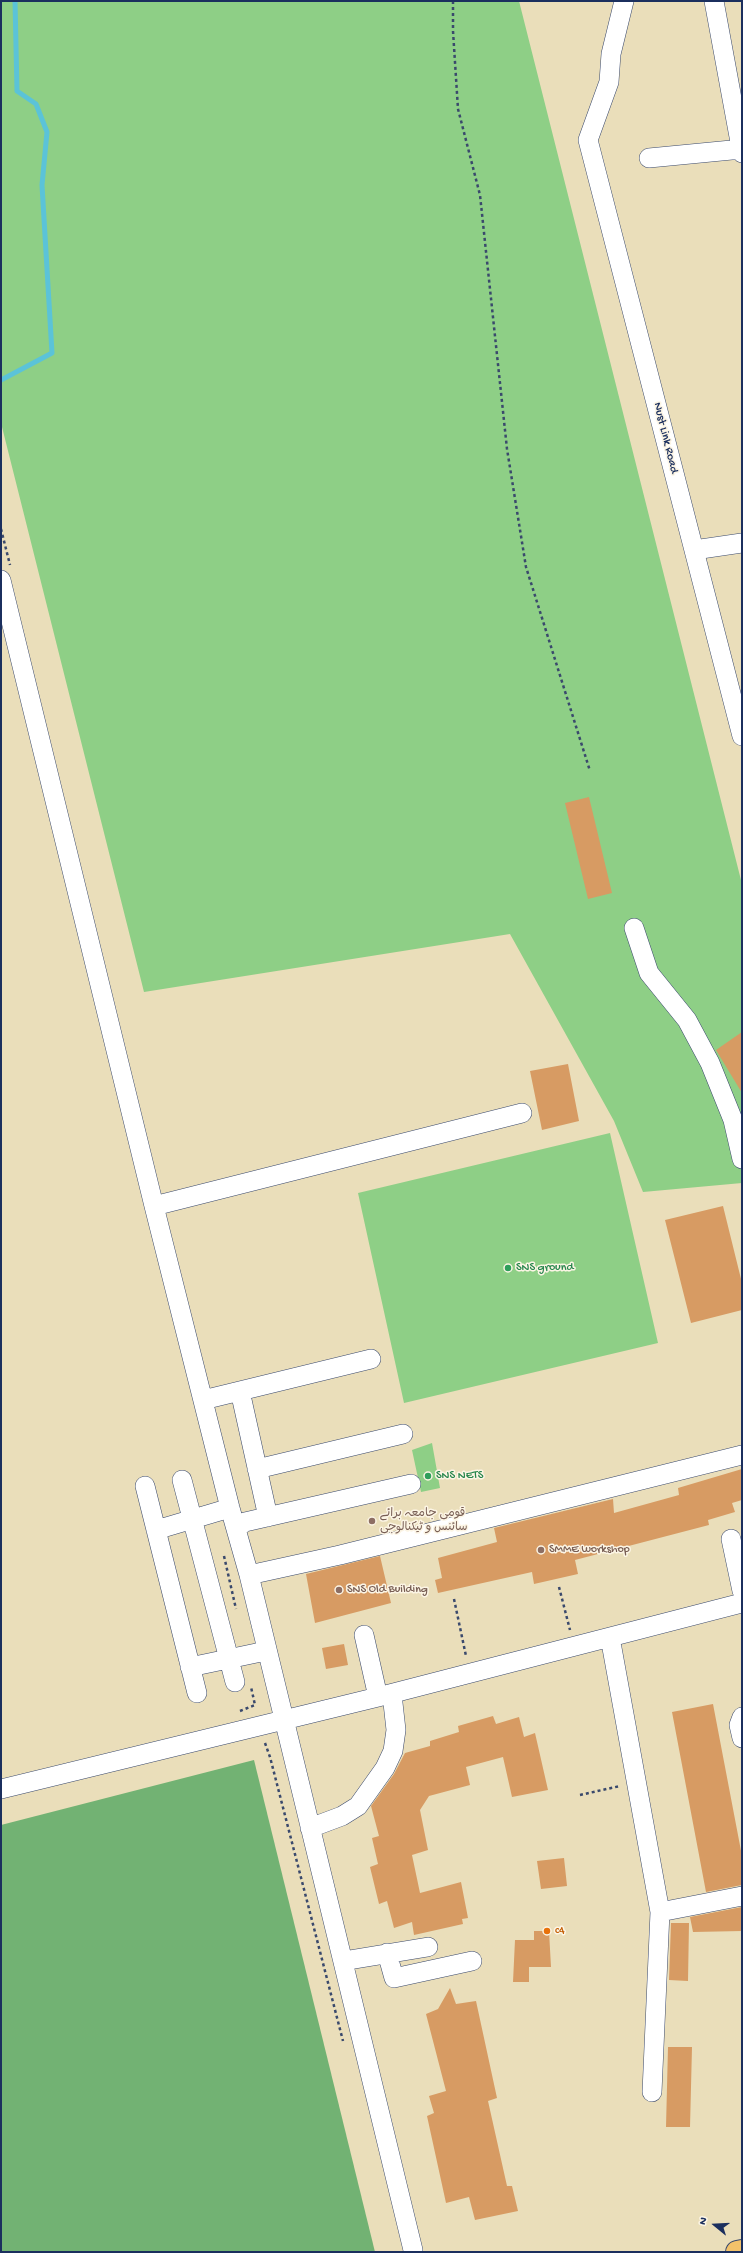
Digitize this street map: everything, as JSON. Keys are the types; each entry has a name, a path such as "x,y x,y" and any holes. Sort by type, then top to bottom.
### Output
{"main road":[{"path":"737,2252 742,2251"}],"street":[{"name":"Nust Link Road","path":"624,1 611,54 609,82 588,140 742,736"},
{"path":"649,158 742,151 714,1"},
{"path":"694,550 742,543"},
{"path":"6,574 154,1206 230,1508 249,1575 266,1651 414,2250"},
{"path":"634,928 649,973 687,1020 710,1063 733,1120 742,1159"},
{"path":"154,1206 522,1113"},
{"path":"203,1400 371,1359"},
{"path":"240,1391 268,1517"},
{"path":"257,1469 403,1434"},
{"path":"249,1575 340,1555 742,1455"},
{"path":"182,1480 228,1659 243,1683"},
{"path":"236,1528 245,1522 410,1484"},
{"path":"145,1486 197,1693"},
{"path":"156,1530 230,1508"},
{"path":"731,1540 742,1592"},
{"path":"1,1788 385,1696 742,1603"},
{"path":"310,1828 342,1816 358,1806 385,1768 393,1750 396,1730 364,1635"},
{"path":"610,1637 660,1912 652,2092"},
{"path":"190,1668 266,1651"},
{"path":"742,1717 739,1725 742,1738"},
{"path":"660,1912 742,1896"},
{"path":"343,1961 428,1947"},
{"path":"387,1953 394,1978 472,1961"}],"path":[{"path":"453,1 453,30 458,109 480,195 507,449 526,567 590,771"},
{"path":"1,529 6,574"},
{"path":"223,1552 236,1613"},
{"path":"559,1587 571,1634"},
{"path":"454,1599 467,1661"},
{"path":"232,1713 255,1705 243,1683"},
{"path":"261,1740 268,1746 343,2042"},
{"path":"580,1795 637,1782"}],"green space":[{"path":"1,1 519,1 742,884 742,1183 643,1192 614,1121 510,934 144,992 1,423"},
{"name":"SNS ground","path":"610,1133 658,1343 404,1403 358,1193"},
{"name":"SNS NETS","path":"432,1443 440,1488 421,1492 412,1450"},
{"path":"254,1760 375,2252 1,2252 1,1825"}],"building":[{"path":"589,797 612,893 588,899 565,803"},
{"path":"742,1032 742,1093 716,1050"},
{"path":"568,1064 579,1121 542,1130 530,1071"},
{"path":"723,1206 742,1283 742,1310 691,1323 665,1220"},
{"name":"SMME workshop","path":"742,1469 742,1500 732,1503 735,1512 708,1520 709,1525 575,1560 578,1574 534,1584 532,1572 438,1593 435,1580 442,1578 438,1558 497,1542 494,1528 613,1499 614,1513 679,1495 678,1488"},
{"path":"380,1556 391,1603 315,1623 306,1574"},
{"path":"344,1644 348,1665 326,1669 322,1648"},
{"path":"713,1704 742,1856 742,1885 706,1892 672,1712"},
{"path":"493,1716 496,1724 519,1717 524,1737 535,1733 548,1790 512,1797 503,1757 466,1767 470,1785 429,1796 420,1810 428,1850 412,1855 420,1893 461,1882 468,1918 462,1919 463,1924 414,1935 412,1922 394,1928 387,1901 379,1904 370,1867 378,1864 372,1838 379,1836 371,1806 394,1774 405,1753 430,1746 430,1741 459,1732 458,1726"},
{"path":"564,1858 567,1886 541,1889 537,1861"},
{"path":"742,1907 742,1931 693,1932 690,1917"},
{"path":"671,1923 689,1923 688,1981 669,1980"},
{"path":"534,1931 549,1931 551,1967 529,1967 529,1982 513,1982 515,1940 534,1940"},
{"path":"450,1988 456,2004 476,2001 497,2098 488,2101 507,2186 512,2186 518,2211 475,2220 469,2197 446,2203 427,2116 434,2113 429,2096 446,2091 426,2014 438,2009"},
{"path":"668,2047 692,2047 690,2127 666,2127"}],"waterway":[{"path":"1,380 52,353 42,185 47,132 36,104 17,91 15,1"}],"place":[{"name":"SNS ground","path":"508,1268"},
{"name":"SNS NETS","path":"428,1476"},
{"name":"قومی جامعہ برائے سائنس و ٹیکنالوجی","path":"372,1521"},
{"name":"SMME workshop","path":"541,1550"},
{"name":"SNS Old Building","path":"339,1590"},
{"name":"c4","path":"547,1931"}]}
